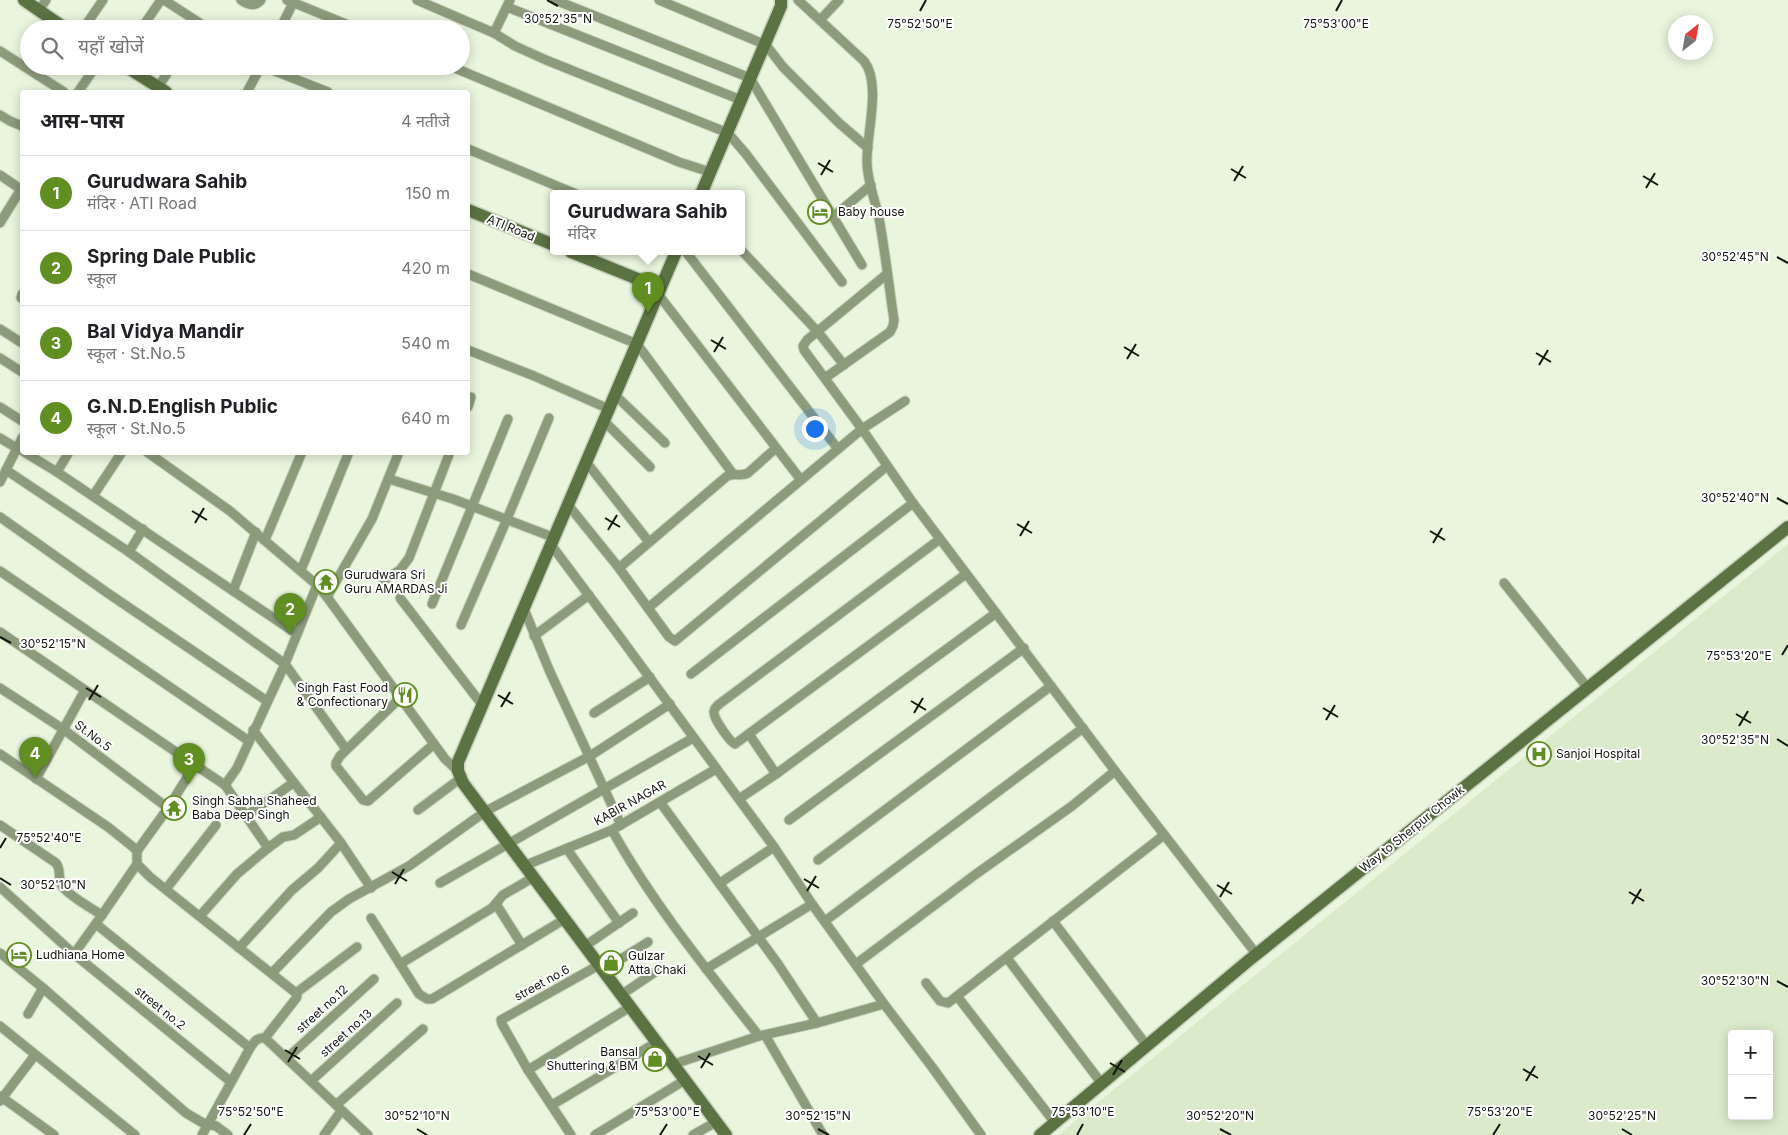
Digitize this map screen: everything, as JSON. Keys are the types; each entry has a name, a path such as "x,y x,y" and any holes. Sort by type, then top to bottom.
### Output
{"street":[{"path":"24,0 43,5 57,20"},
{"path":"89,20 103,0"},
{"path":"148,20 163,0 190,20"},
{"path":"241,0 251,5 261,0"},
{"path":"417,0 464,20"},
{"path":"555,0 750,78 862,265"},
{"path":"659,0 766,45 783,67 839,123 868,148"},
{"path":"798,0 864,61 870,70 872,115 867,168 878,216 894,320 890,332 825,378"},
{"path":"820,20 839,0"},
{"path":"703,190 766,45 782,1"},
{"path":"283,20 290,2 335,20"},
{"path":"494,33 509,3 741,100"},
{"path":"470,23 546,60 728,134 746,154 842,282"},
{"path":"0,51 20,64"},
{"path":"470,74 670,158 710,172"},
{"path":"37,75 61,90"},
{"path":"79,90 90,75"},
{"path":"139,75 162,90 168,75"},
{"path":"249,90 257,75"},
{"path":"285,75 323,90"},
{"path":"0,115 10,122 20,125"},
{"path":"470,150 566,190"},
{"path":"0,175 20,189"},
{"path":"833,217 871,185"},
{"path":"0,223 20,193"},
{"name":"ATI Road","path":"470,211 550,243"},
{"path":"578,255 659,291 801,480"},
{"path":"460,775 458,762 675,255"},
{"path":"688,255 838,449"},
{"path":"745,255 818,332 844,364"},
{"path":"887,274 805,343 803,347 913,503 966,574 1257,955"},
{"path":"470,275 637,344 733,474"},
{"path":"0,329 20,342"},
{"path":"470,351 609,409"},
{"path":"0,358 20,371"},
{"path":"615,395 665,443"},
{"path":"648,608 862,429 905,401"},
{"path":"0,407 20,420"},
{"path":"461,624 507,519 548,418"},
{"path":"432,604 508,420"},
{"path":"604,421 650,467"},
{"path":"0,438 20,450"},
{"path":"619,568 726,477 733,474 745,475 776,448"},
{"path":"0,482 6,470 20,452"},
{"path":"28,455 57,472 297,634"},
{"path":"57,472 67,455"},
{"path":"93,496 120,455"},
{"path":"152,455 256,532 301,570 327,596 445,759 460,775 600,968 726,1135"},
{"path":"265,540 301,455"},
{"path":"301,570 348,455"},
{"path":"327,596 372,520 398,455"},
{"path":"384,580 400,570 409,558 449,455"},
{"path":"587,463 649,542"},
{"path":"569,506 619,568 670,640 677,640 887,466"},
{"path":"6,470 129,552 285,664 346,749"},
{"path":"389,479 507,519 553,542 589,595 774,847 812,904 884,1004 981,1135"},
{"path":"691,674 913,503"},
{"path":"0,517 109,594 267,701"},
{"name":"Way to Sherpur Chowk","path":"1040,1135 1257,955 1788,527"},
{"path":"129,552 143,530"},
{"path":"234,591 256,532"},
{"path":"940,539 715,708 714,715 732,743 735,744 749,734 966,574"},
{"path":"0,572 249,740"},
{"path":"1504,584 1587,688"},
{"path":"224,785 237,768 285,664 317,585"},
{"path":"534,636 589,595"},
{"path":"400,598 483,706"},
{"path":"524,609 534,636 621,824"},
{"path":"739,799 996,613"},
{"path":"0,632 224,785 268,848"},
{"path":"789,820 1024,648"},
{"path":"594,713 650,677"},
{"path":"818,860 1051,686"},
{"name":"St.No.5","path":"0,688 63,729 168,808"},
{"path":"36,779 85,690"},
{"path":"400,697 346,749 337,760 336,766 363,800 368,802 434,744"},
{"path":"272,973 331,912 409,866 486,811 590,756 670,704"},
{"path":"825,921 1083,728"},
{"path":"253,730 341,843 371,888"},
{"path":"749,734 776,774"},
{"path":"440,883 693,738"},
{"path":"0,754 108,827 137,851"},
{"path":"74,954 137,864 137,851 168,808 195,765"},
{"name":"KABIR NAGAR","path":"526,866 612,830 716,769"},
{"path":"856,964 976,874 1072,806 1115,771"},
{"path":"418,810 460,775"},
{"path":"246,816 293,783"},
{"path":"660,802 778,964 817,1023"},
{"path":"200,916 237,874 268,848 283,837 294,835 321,817"},
{"path":"0,825 56,863 60,870 60,881 66,890 102,915"},
{"path":"166,889 216,825"},
{"path":"612,830 642,881 706,969 762,1036 823,1135"},
{"path":"926,983 940,1001 948,1003 1164,835"},
{"path":"239,948 292,890 318,868 341,843"},
{"path":"720,883 774,847"},
{"path":"567,849 619,923"},
{"path":"137,864 296,993"},
{"path":"400,964 492,908 507,892 534,877"},
{"name":"street no.2","path":"0,887 74,954 230,1082"},
{"path":"496,904 522,945"},
{"path":"706,969 812,904"},
{"path":"584,946 633,914"},
{"path":"371,918 419,994 427,999 432,999 565,919"},
{"path":"1053,921 1147,1046"},
{"path":"96,924 250,1048"},
{"path":"600,968 648,942"},
{"path":"202,1135 250,1048 258,1039 265,1038 294,1001 296,993 357,947"},
{"path":"0,953 43,988 166,1097 196,1120 216,1126 228,1135"},
{"path":"1007,958 1102,1084"},
{"name":"street no.6","path":"528,1070 502,1024 502,1019 600,968"},
{"path":"621,995 661,968"},
{"name":"street no.12","path":"286,1058 374,979"},
{"path":"28,1014 43,988"},
{"path":"957,996 1054,1123"},
{"name":"street no.13","path":"311,1082 397,1003"},
{"path":"674,1064 762,1036 884,1004"},
{"path":"571,1135 528,1070 630,1007"},
{"path":"0,1026 134,1135"},
{"path":"324,1135 339,1108 423,1029"},
{"path":"265,1038 368,1135"},
{"path":"552,1105 657,1042"},
{"path":"35,1055 1,1099 54,1135"},
{"path":"595,1135 685,1080"},
{"path":"693,1135 716,1122"}],"shaded area":[{"path":"1788,544 1788,1135 1058,1135 1418,843"}],"place":[{"name":"Baby house","path":"820,212"},
{"name":"Gurudwara Sahib","path":"648,313"},
{"name":"Gurudwara Sri Guru AMARDAS Ji","path":"326,582"},
{"name":"Spring Dale Public","path":"290,634"},
{"name":"Singh Fast Food & Confectionary","path":"405,695"},
{"name":"Sanjoi Hospital","path":"1539,754"},
{"name":"G.N.D.English Public","path":"35,778"},
{"name":"Bal Vidya Mandir","path":"189,784"},
{"name":"Singh Sabha Shaheed Baba Deep Singh","path":"174,808"},
{"name":"Ludhiana Home","path":"19,955"},
{"name":"Gulzar Atta Chaki","path":"611,963"},
{"name":"Bansal Shuttering & BM","path":"655,1059"}]}
